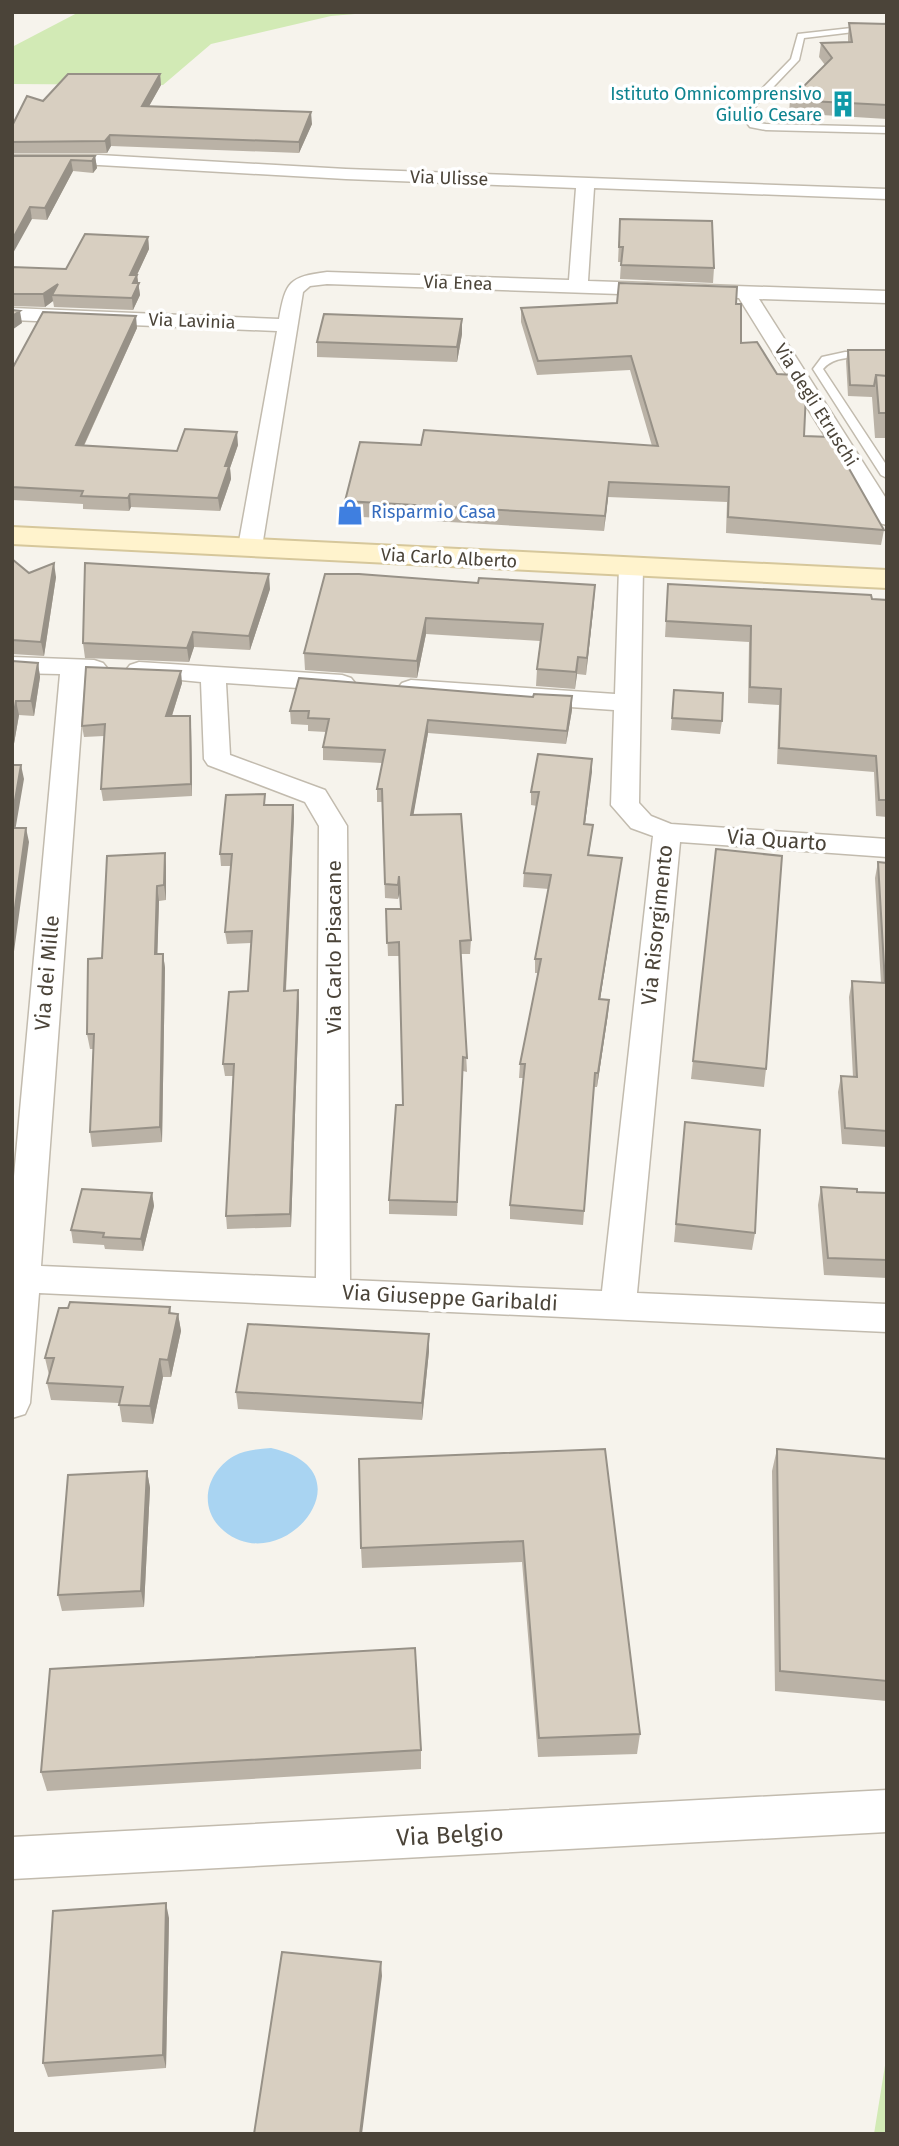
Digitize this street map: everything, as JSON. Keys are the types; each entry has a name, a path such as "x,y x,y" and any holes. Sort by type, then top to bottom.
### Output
{"street":[{"name":"Via Ulisse","path":"12,160 99,160 346,174 887,194"},
{"path":"578,287 585,183"},
{"name":"Via Enea","path":"250,547 295,287 314,279 887,298"},
{"name":"Via degli Etruschi","path":"746,293 887,518"},
{"name":"Via Lavinia","path":"12,314 288,325"},
{"name":"Via Carlo Alberto","path":"12,535 887,579"},
{"name":"Via Risorgimento","path":"618,1305 667,832 641,822 625,805 631,567"},
{"path":"12,666 213,674 365,684"},
{"name":"Via dei Mille","path":"12,1403 17,1278 73,667"},
{"name":"Via Carlo Pisacane","path":"213,674 217,759 315,796 333,826 333,1292"},
{"path":"392,686 626,703"},
{"name":"Via Quarto","path":"667,832 887,848"},
{"name":"Via Giuseppe Garibaldi","path":"17,1278 887,1318"},
{"name":"Via Belgio","path":"12,1858 887,1811"}],"lane":[{"path":"887,26 802,36 795,60 753,103 747,118 752,125 766,127 887,130"},
{"path":"887,356 845,355 826,359 818,369 887,475"}],"green space":[{"path":"79,12 379,12 331,16 211,44 163,85 12,84 12,47"},
{"path":"887,2053 887,2134 874,2134"}],"water":[{"path":"271,1448 301,1460 315,1477 317,1497 308,1516 292,1532 271,1542 247,1542 224,1531 216,1522 210,1512 208,1491 217,1471 234,1456 247,1451"}],"building":[{"path":"849,23 887,24 887,105 790,100 832,58 821,43 852,42"},
{"path":"68,74 160,74 142,106 311,112 299,142 110,135 105,141 12,142 12,126 27,96 43,101"},
{"path":"12,156 95,156 92,161 71,160 45,208 30,207 12,240"},
{"path":"620,219 712,221 714,268 621,265 623,247 619,247"},
{"path":"85,234 148,237 130,275 137,275 133,283 139,283 132,298 52,295 58,284 43,294 12,294 12,267 66,269"},
{"path":"619,283 737,287 736,304 741,304 741,343 757,342 777,374 795,375 806,393 804,436 831,437 884,530 728,517 729,487 609,482 605,516 345,501 360,442 421,445 424,430 658,446 631,356 538,361 521,308 617,303"},
{"path":"43,312 136,316 76,445 177,451 185,429 237,432 225,466 229,466 218,498 130,494 128,498 81,496 83,491 12,487 12,369"},
{"path":"324,314 462,319 457,347 317,342"},
{"path":"848,350 887,350 887,376 876,375 874,386 850,385"},
{"path":"876,375 887,376 887,413 879,413"},
{"path":"12,559 29,573 54,563 41,642 12,640"},
{"path":"85,563 269,574 249,636 193,632 187,648 83,643"},
{"path":"325,574 478,583 479,578 595,585 587,658 578,657 576,672 537,669 543,624 426,618 417,661 304,653"},
{"path":"668,584 871,595 872,599 887,600 887,800 879,800 876,756 779,748 781,689 750,687 751,626 666,621"},
{"path":"12,661 38,663 31,701 16,701 12,725"},
{"path":"86,667 181,671 166,716 190,716 191,784 101,789 105,724 82,726"},
{"path":"299,678 533,697 534,694 572,696 567,731 428,720 411,815 461,814 471,940 460,941 467,1058 463,1057 457,1202 389,1200 396,1105 403,1105 399,942 387,943 386,909 401,909 399,876 398,885 385,884 382,789 377,789 385,750 323,747 329,719 308,718 309,711 290,711"},
{"path":"674,690 723,693 722,721 672,718"},
{"path":"538,754 592,759 584,824 593,825 588,855 622,858 599,999 609,1000 598,1073 595,1073 584,1211 510,1205 525,1064 520,1064 541,959 535,959 551,875 524,873 539,792 531,792"},
{"path":"12,765 21,765 12,818"},
{"path":"265,794 264,805 293,805 284,991 298,990 290,1214 226,1216 234,1064 223,1064 229,992 248,991 252,931 225,932 232,854 220,854 226,795"},
{"path":"12,828 26,828 12,930"},
{"path":"716,849 782,856 766,1069 693,1061"},
{"path":"165,853 164,885 157,886 155,954 163,954 160,1127 90,1132 94,1034 87,1034 88,959 102,958 107,856"},
{"path":"878,862 887,863 887,1131 845,1128 841,1076 857,1077 852,981 885,983"},
{"path":"685,1122 760,1130 755,1233 676,1224"},
{"path":"821,1187 887,1193 887,1260 828,1258"},
{"path":"82,1189 152,1193 141,1239 103,1237 104,1233 71,1230"},
{"path":"70,1302 170,1307 169,1313 178,1314 168,1360 160,1359 150,1406 119,1405 123,1387 47,1383 54,1358 45,1358 59,1308 68,1308"},
{"path":"248,1324 429,1334 422,1403 236,1392"},
{"path":"605,1449 640,1734 539,1738 523,1541 361,1548 359,1459"},
{"path":"777,1449 887,1459 887,1681 780,1671"},
{"path":"147,1471 141,1591 58,1595 68,1475"},
{"path":"415,1648 421,1750 41,1772 50,1669"},
{"path":"166,1903 163,2055 43,2063 53,1911"},
{"path":"282,1952 381,1962 360,2134 254,2134"}],"place":[{"name":"Istituto Omnicomprensivo Giulio Cesare","path":"843,104"},
{"name":"Risparmio Casa","path":"350,512"}]}
